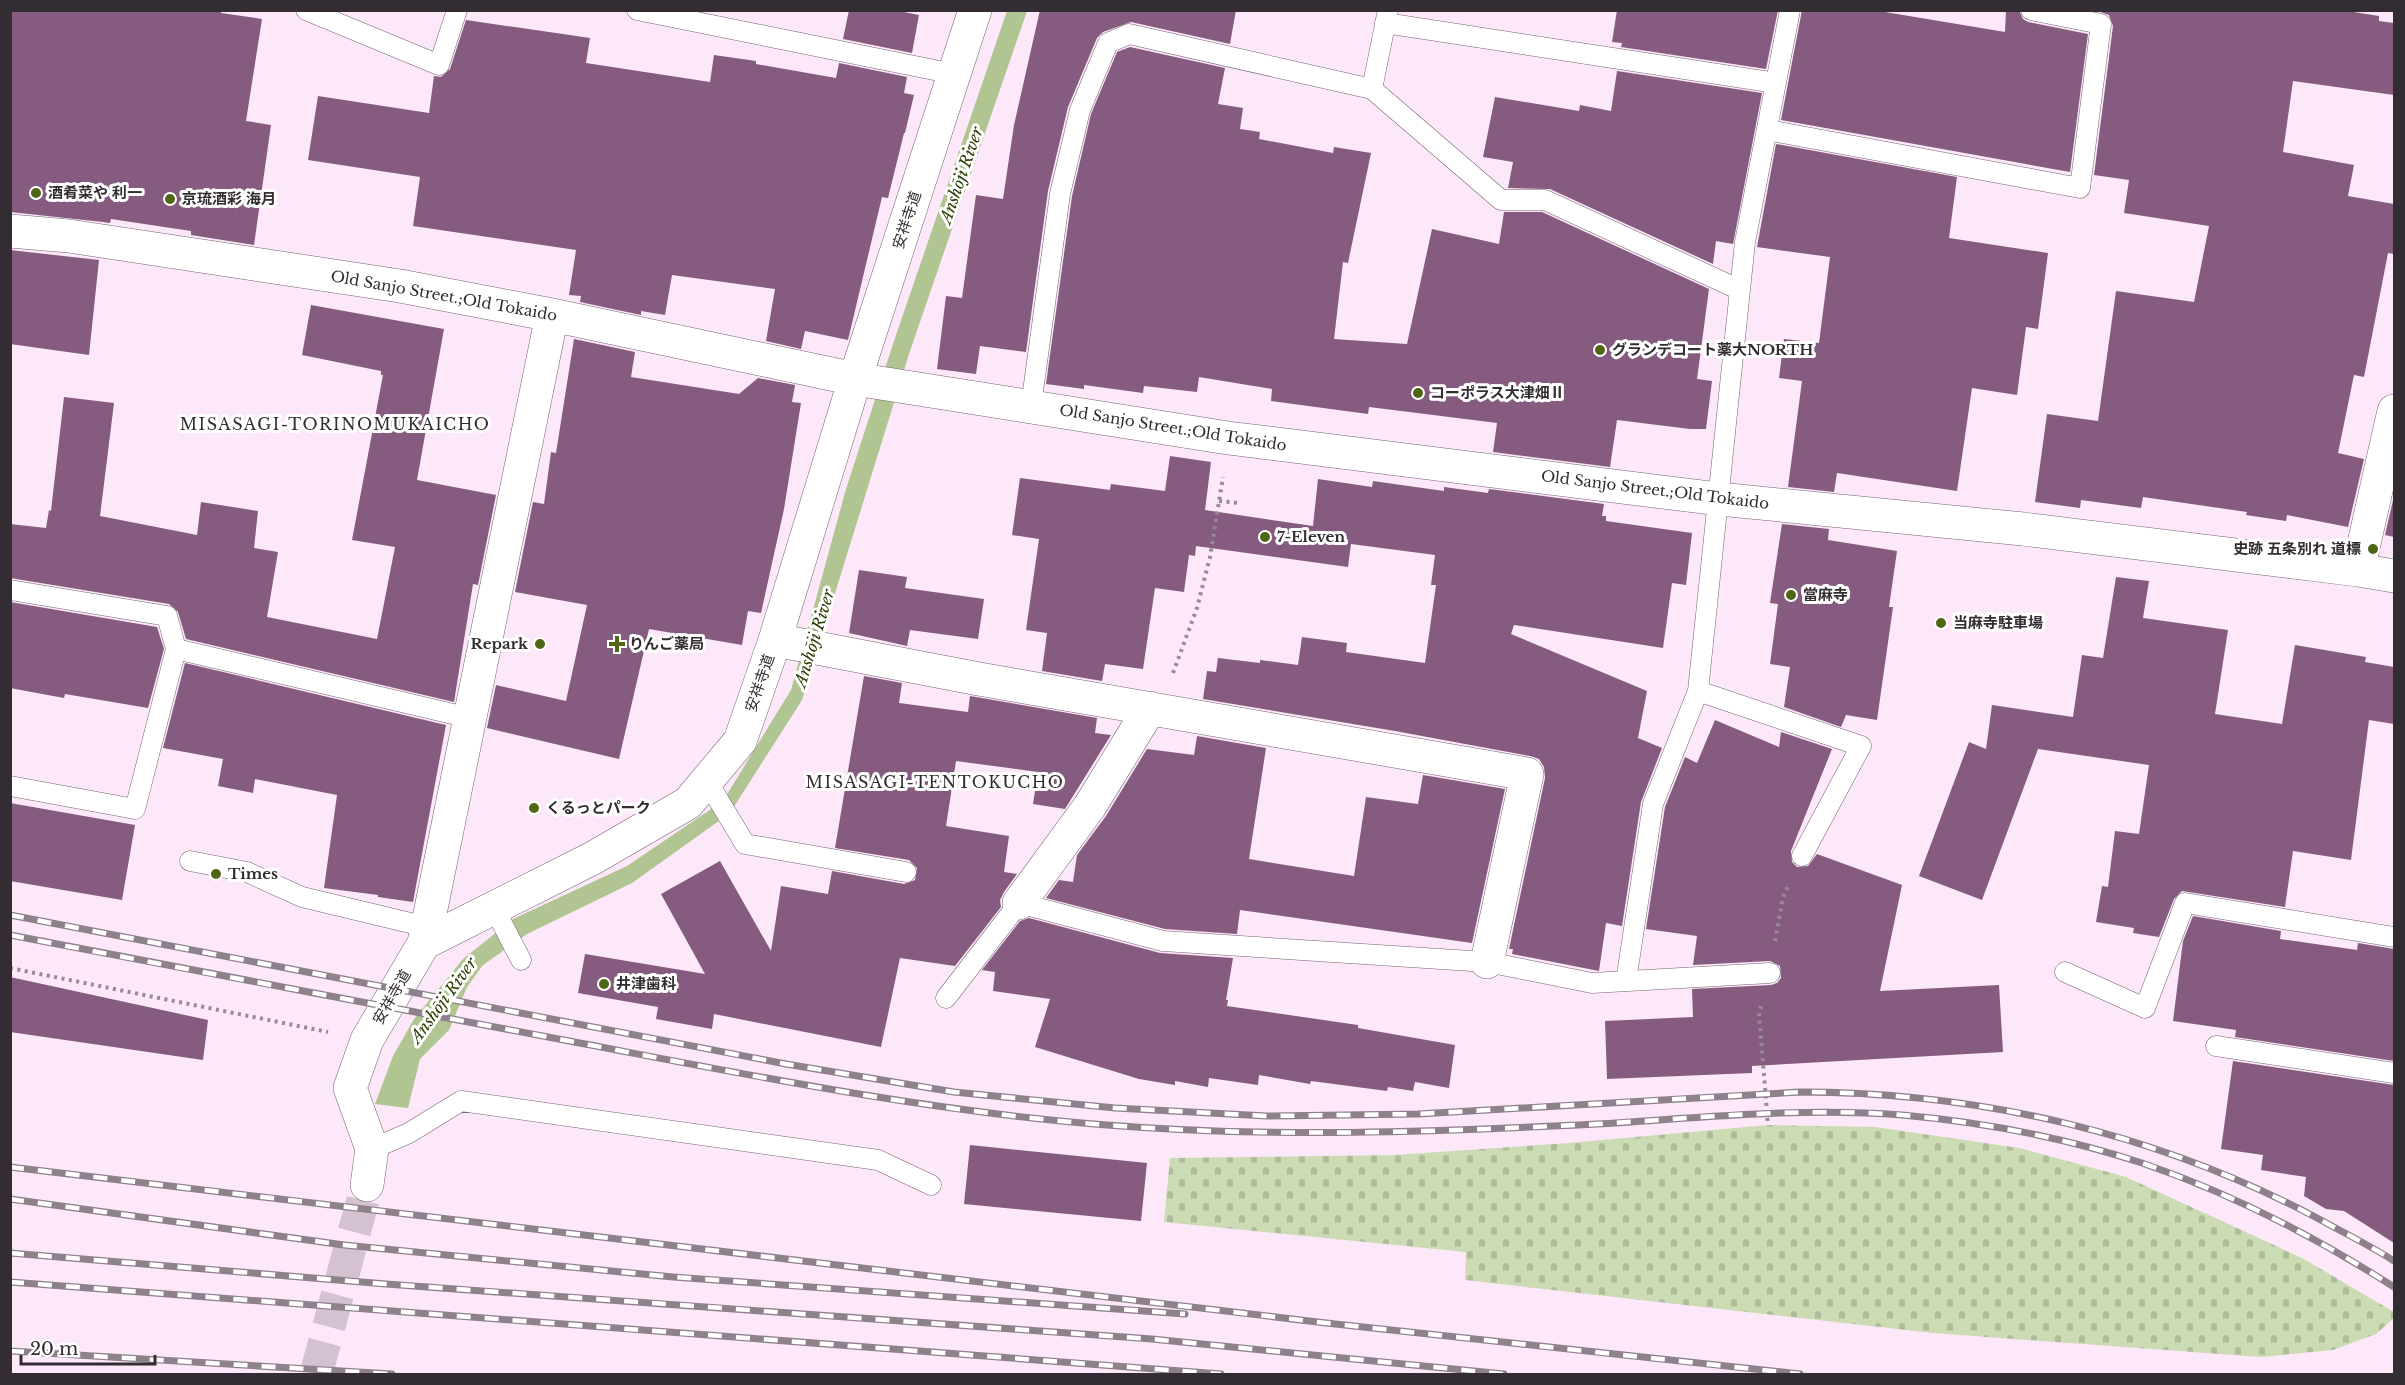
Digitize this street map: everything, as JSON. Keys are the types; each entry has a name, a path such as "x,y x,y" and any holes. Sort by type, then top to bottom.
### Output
{"street":[{"name":"安祥寺道","path":"367,1185 372,1149 350,1088 367,1040 426,935 497,915 688,803 710,786 740,741 780,641 865,381 954,74 975,10"},
{"name":"Old Sanjo Street.;Old Tokaido","path":"10,231 69,236 400,286 552,315 865,381 1228,438 1719,499 2023,529 2394,576"},
{"path":"426,935 552,315"},
{"path":"2358,570 2394,411"},
{"path":"780,641 1527,774 1487,962"},
{"path":"1019,903 1090,806 1150,708"}],"lane":[{"path":"306,10 439,65 457,10"},
{"path":"637,10 954,74"},
{"path":"1626,981 1653,804 1698,692 1745,242 1790,10"},
{"path":"1767,130 2080,188 2101,24 2031,10"},
{"path":"1372,89 1387,17 1776,83"},
{"path":"1031,406 1060,194 1080,110 1108,43 1129,34 1372,89 1501,200 1545,200 1740,290"},
{"path":"10,590 167,616 176,649 135,809 10,786"},
{"path":"176,649 470,718"},
{"path":"1698,692 1861,746 1803,856"},
{"path":"710,786 745,844 906,872"},
{"path":"190,861 247,872 302,897 426,935"},
{"path":"946,998 1019,903 1163,941 1487,962 1592,983 1770,972"},
{"path":"2065,972 2145,1008 2185,903 2394,938"},
{"path":"497,915 521,960"},
{"path":"2216,1046 2394,1073"},
{"path":"372,1149 409,1133 461,1101 878,1160 931,1185"}],"path":[{"path":"1150,708 1172,675 1197,608 1210,557 1228,438"},
{"path":"1219,501 1238,503"},
{"path":"1768,1125 1759,1013 1770,972 1783,897 1803,856"},
{"path":"10,968 367,1040"}],"green space":[{"path":"1768,1125 1875,1127 2019,1148 2126,1177 2302,1258 2394,1312 2394,1318 2376,1334 2333,1350 2261,1357 1933,1333 1465,1280 1466,1252 1164,1222 1170,1158 1395,1155 1569,1143"}],"water":[{"name":"Anshōji River","path":"1007,11 1027,11 909,354 802,700 730,813 632,883 527,934 483,965 467,987 449,1030 420,1059 408,1108 375,1104 393,1056 414,1019 463,959 513,919 627,866 723,801 791,690 846,489"}],"building":[{"path":"10,10 221,10 221,13 262,19 246,121 271,125 254,245 191,235 191,231 111,219 110,223 10,212"},
{"path":"849,10 894,10 919,15 912,53 843,39"},
{"path":"1040,10 1236,10 1230,44 1131,22 1103,32 1097,38 1068,107 1048,191 1026,352 980,346 976,374 937,369 946,296 962,298 976,195 1003,199 1014,125"},
{"path":"1617,10 1778,10 1766,69 1621,47 1622,43 1612,42"},
{"path":"1802,10 1873,10 2005,32 2006,10 2019,10 2023,19 2028,22 2088,34 2070,172 1781,120"},
{"path":"2095,10 2341,10 2379,16 2379,21 2394,23 2394,95 2293,81 2283,152 2354,165 2348,196 2394,204 2394,254 2388,253 2364,377 2354,375 2338,453 2364,459 2348,527 2287,515 2286,521 2246,515 2247,512 2143,497 2141,508 2081,500 2080,508 2035,502 2047,414 2098,421 2116,291 2194,302 2209,226 2124,213 2129,180 2094,175 2113,26 2109,15"},
{"path":"466,20 590,38 586,63 710,82 714,55 756,61 756,64 836,78 839,63 907,77 904,93 914,95 888,198 882,197 848,340 805,331 801,349 766,341 775,289 672,275 665,315 641,311 641,315 580,302 581,296 569,295 576,250 413,226 420,177 308,160 318,96 429,113 434,76 441,77 450,69"},
{"path":"1130,47 1225,68 1218,104 1243,108 1240,129 1260,132 1259,139 1333,153 1334,147 1371,153 1348,263 1343,262 1334,339 1407,344 1432,229 1499,244 1504,212 1542,212 1709,289 1697,379 1712,381 1706,429 1617,420 1610,467 1493,452 1497,423 1369,407 1368,414 1271,401 1272,389 1199,377 1197,392 1144,386 1143,393 1084,385 1084,389 1046,384 1072,196 1091,114 1117,52"},
{"path":"1617,71 1762,93 1733,244 1716,241 1713,264 1550,189 1508,188 1513,162 1483,157 1495,97 1579,111 1580,105 1611,111"},
{"path":"1776,144 1957,177 1949,238 2048,253 2038,329 2026,327 2017,395 1972,388 1957,491 1837,473 1834,492 1788,487 1802,381 1779,378 1784,339 1819,343 1830,257 1757,247"},
{"path":"10,250 99,260 89,355 10,344"},
{"path":"311,305 444,329 417,480 496,495 478,585 473,584 454,702 186,639 178,612 169,604 10,578 10,524 46,528 49,510 51,511 64,397 114,403 100,516 197,535 201,502 258,511 254,548 278,552 267,617 377,639 395,547 352,540 383,375 381,371 302,355"},
{"path":"574,339 635,352 631,377 739,394 758,378 795,385 792,402 801,403 784,509 761,613 748,611 742,645 649,629 619,759 487,728 496,685 566,701 587,605 515,592 533,502 544,504 551,452 556,453"},
{"path":"1170,456 1211,462 1205,510 1313,526 1318,479 1372,487 1373,481 1444,491 1444,487 1488,493 1489,489 1604,504 1602,516 1606,516 1606,521 1692,533 1686,585 1672,583 1663,648 1514,625 1511,634 1647,691 1638,738 1662,748 1641,802 1622,926 1606,923 1599,971 1512,954 1513,949 1509,949 1545,778 1544,767 1539,759 1395,731 1203,699 1207,671 1216,672 1218,658 1298,665 1302,637 1347,643 1346,652 1425,663 1436,585 1431,585 1435,555 1351,544 1348,567 1196,546 1195,556 1189,555 1184,592 1155,588 1143,669 1105,664 1102,681 1042,671 1047,633 1026,630 1039,539 1012,535 1020,478 1110,490 1111,484 1165,491"},
{"path":"2394,496 2394,537 2385,535"},
{"path":"1782,524 1829,529 1828,540 1897,551 1889,607 1893,607 1877,720 1846,715 1841,727 1784,707 1790,667 1770,664 1778,604 1770,603"},
{"path":"859,570 907,577 905,588 984,599 978,639 910,630 907,646 849,633"},
{"path":"2116,577 2149,581 2143,618 2228,630 2215,714 2282,724 2295,645 2366,657 2365,662 2394,667 2394,724 2369,720 2351,860 2293,851 2285,907 2182,891 2174,899 2159,937 2133,933 2134,928 2096,922 2102,886 2108,887 2115,831 2139,834 2149,765 2038,749 1982,900 1919,876 1969,742 1986,749 1992,705 2073,717 2082,655 2103,658"},
{"path":"10,602 157,627 164,649 148,708 65,694 64,698 10,688"},
{"path":"185,663 446,725 413,902 324,888 337,795 255,779 253,793 218,786 223,759 163,748"},
{"path":"864,676 902,683 899,703 968,712 970,696 1097,718 1095,733 1111,735 1065,809 1033,804 1038,772 956,761 946,826 1009,836 1004,872 1017,874 1000,900 1001,907 955,966 900,958 881,1047 714,1014 712,1029 656,1019 658,1007 578,993 585,954 705,974 661,894 720,861 771,951 781,886 828,894 832,871 904,884 915,880 917,868 909,860 835,848"},
{"path":"1715,720 1779,747 1781,732 1832,749 1791,851 1792,862 1797,867 1808,866 1817,854 1902,885 1880,991 1999,985 2003,1052 1752,1066 1752,1073 1607,1079 1605,1021 1693,1017 1692,989 1771,985 1777,983 1781,978 1780,966 1770,961 1693,965 1697,936 1646,929 1665,807 1685,757 1697,763"},
{"path":"1197,736 1266,748 1249,859 1354,876 1366,797 1418,804 1423,775 1505,789 1472,943 1240,910 1237,934 1165,929 1046,898 1059,880 1073,882 1077,855 1106,816 1147,749 1194,755"},
{"path":"10,803 135,825 122,900 10,881"},
{"path":"2193,916 2281,931 2280,939 2357,950 2358,943 2394,949 2394,1061 2235,1037 2236,1030 2173,1021 2183,941"},
{"path":"1029,918 1160,953 1233,958 1227,1006 1358,1025 1358,1028 1455,1045 1449,1088 1415,1082 1413,1091 1388,1087 1387,1091 1311,1081 1310,1084 1259,1075 1258,1085 1209,1078 1208,1087 1175,1081 1175,1085 1139,1079 1035,1047 1050,999 993,991 995,972 982,970 1020,921"},
{"path":"10,977 208,1020 203,1060 10,1032"},
{"path":"2233,1061 2394,1085 2394,1243 2344,1211 2326,1209 2304,1196 2306,1177 2261,1170 2263,1155 2221,1149"},
{"path":"970,1145 1147,1163 1141,1221 964,1204"}],"tunnel":[{"path":"316,1374 367,1185"}],"railway":[{"path":"10,915 786,1064 954,1092 1115,1108 1267,1116 1418,1114 1800,1092 1868,1094 1935,1100 2002,1110 2067,1124 2132,1141 2196,1163 2258,1189 2319,1219 2394,1261"},
{"path":"10,935 834,1090 1039,1119 1168,1129 1291,1133 1475,1129 1826,1112 1902,1115 1963,1122 2024,1132 2084,1146 2175,1175 2272,1218 2394,1287"},
{"path":"10,1167 1326,1323 1800,1374"},
{"path":"10,1199 344,1245 673,1277 1185,1314"},
{"path":"10,1253 386,1284 1152,1339 1504,1374"},
{"path":"10,1282 1221,1374"},
{"path":"10,1351 392,1374"}],"place":[{"name":"酒肴菜や 利一","path":"36,193"},
{"name":"京琉酒彩 海月","path":"170,199"},
{"name":"グランデコート薬大NORTH","path":"1600,350"},
{"name":"コーポラス大津畑Ⅱ","path":"1418,393"},
{"name":"7-Eleven","path":"1265,537"},
{"name":"史跡 五条別れ 道標","path":"2373,549"},
{"name":"當麻寺","path":"1791,595"},
{"name":"当麻寺駐車場","path":"1941,623"},
{"name":"Repark","path":"540,644"},
{"name":"りんご薬局","path":"617,644"},
{"name":"くるっとパーク","path":"534,808"},
{"name":"Times","path":"216,874"},
{"name":"井津歯科","path":"604,984"}],"district":[{"name":"MISASAGI-TORINOMUKAICHO","path":"335,424"},
{"name":"MISASAGI-TENTOKUCHO","path":"935,782"}]}
